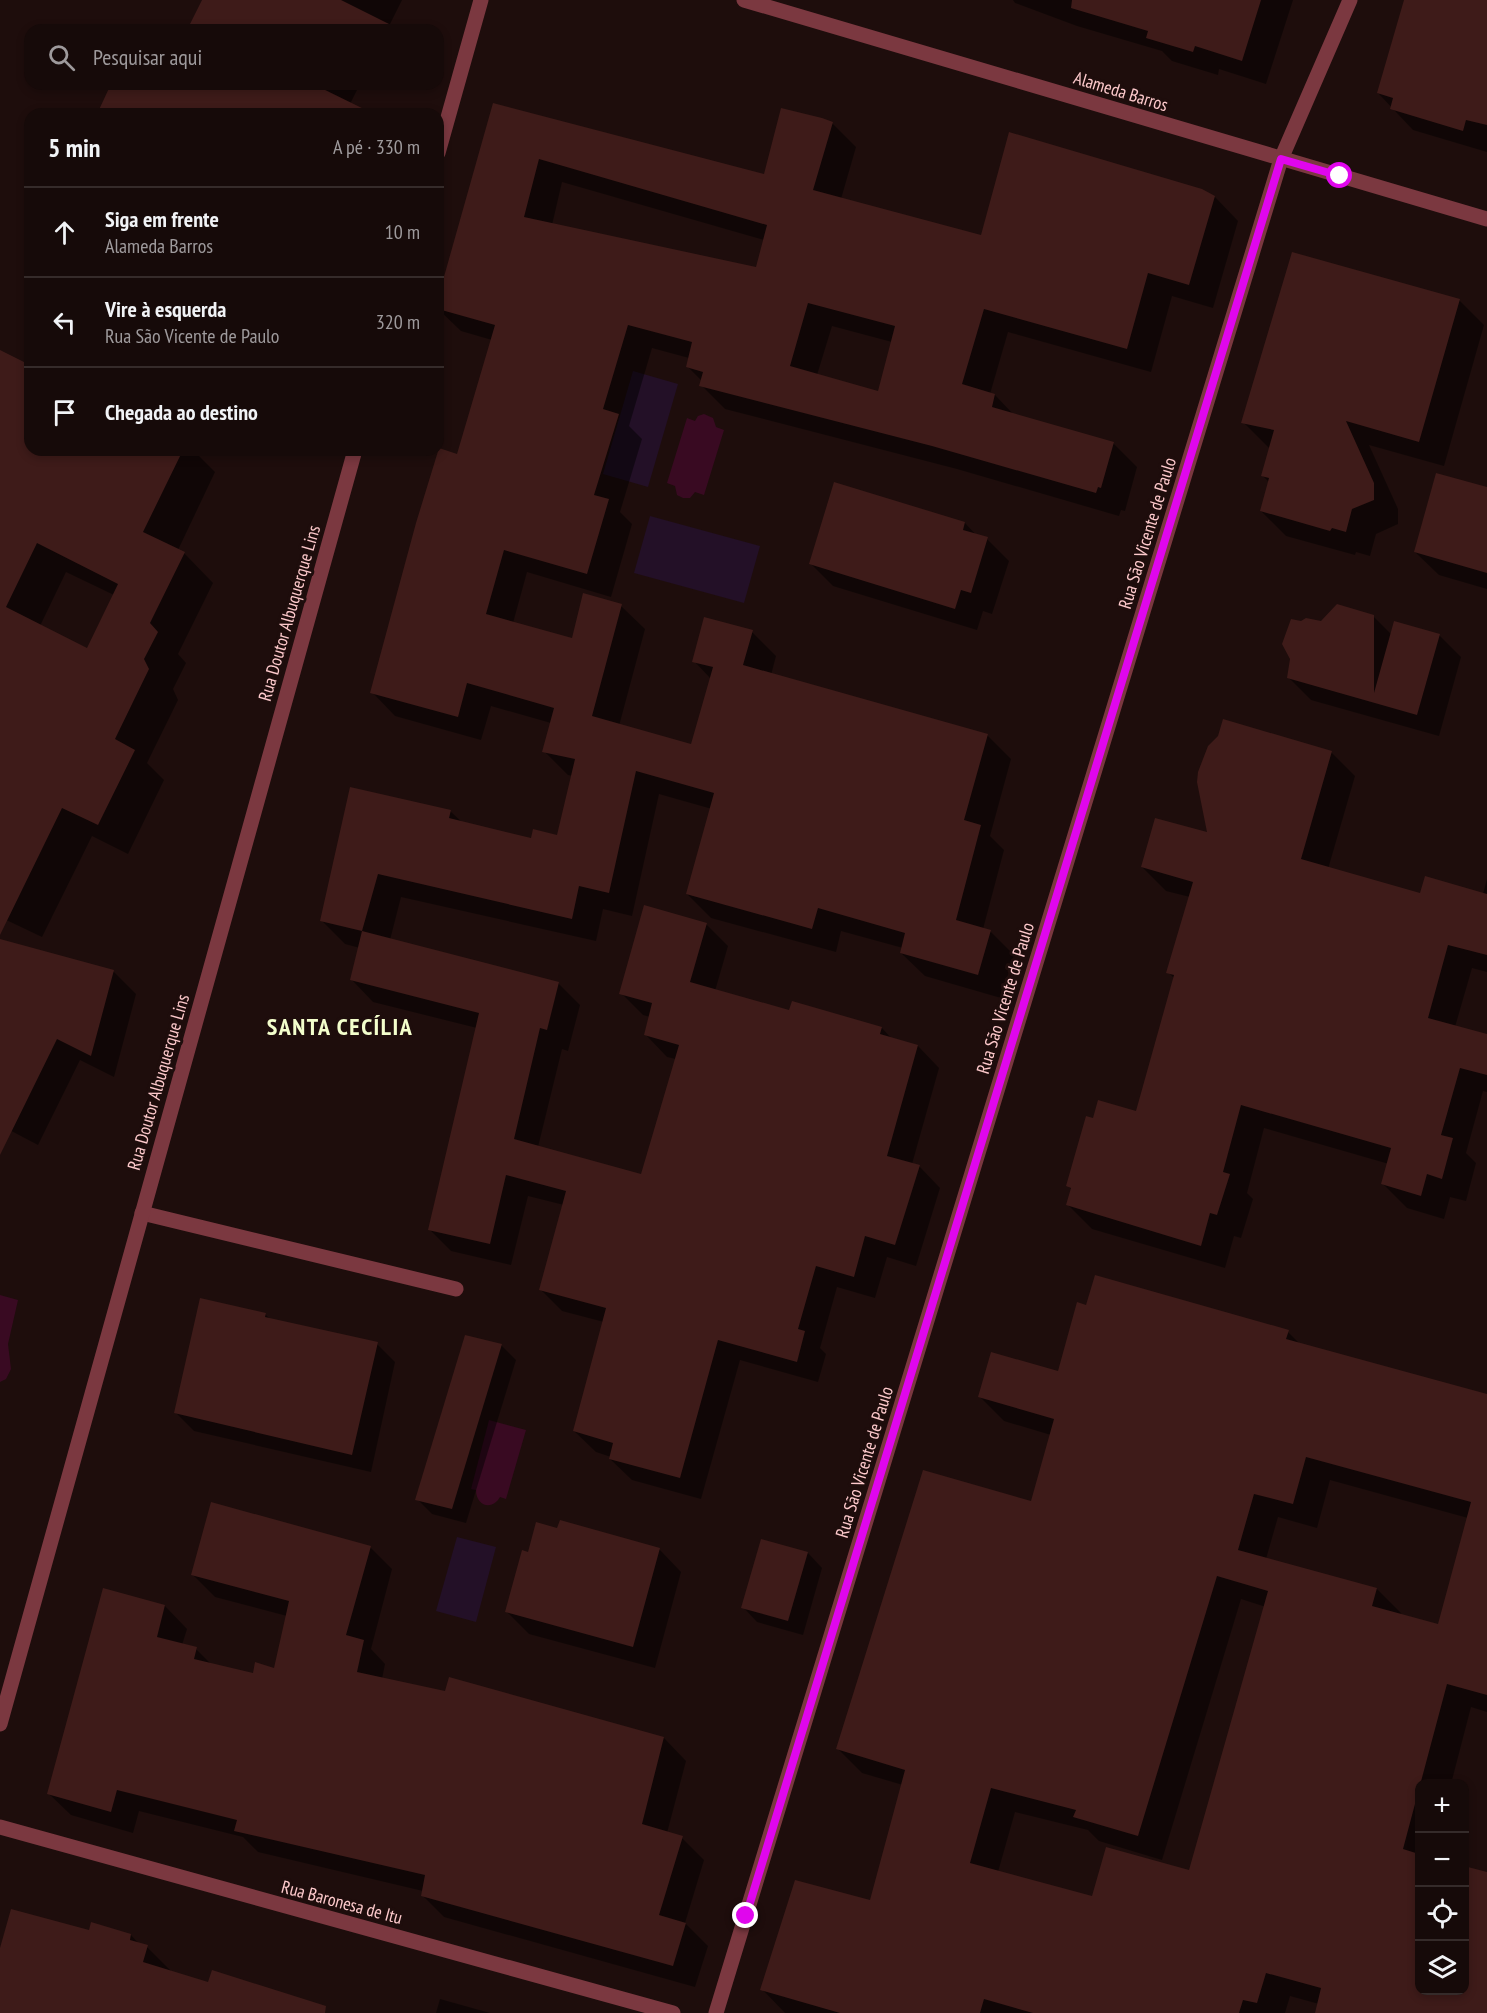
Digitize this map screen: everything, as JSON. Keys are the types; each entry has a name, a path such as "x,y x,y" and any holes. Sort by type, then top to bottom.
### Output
{"street":[{"path":"444,132 481,0"},
{"name":"Alameda Barros","path":"744,0 1487,219"},
{"name":"Rua São Vicente de Paulo","path":"716,2013 1281,159 1350,0"},
{"name":"Rua Doutor Albuquerque Lins","path":"0,1724 353,456"},
{"path":"142,1213 456,1289"},
{"name":"Rua Baronesa de Itu","path":"0,1827 673,2013"}],"shaded area":[{"path":"633,371 678,384 648,487 603,474"},
{"path":"704,414 713,418 716,427 724,430 704,495 695,492 690,498 683,498 677,495 675,486 667,483 687,418 695,421 698,416"},
{"path":"650,516 760,546 744,603 634,573"},
{"path":"0,1295 18,1300 8,1344 11,1369 6,1379 0,1382"},
{"path":"489,1420 526,1430 506,1499 500,1497 493,1504 485,1505 479,1500 476,1490 471,1489"},
{"path":"457,1537 496,1547 476,1622 436,1611"}],"building":[{"path":"202,0 341,0 389,24 190,24"},
{"path":"1072,0 1261,0 1242,61 1195,46 1193,52 1146,38 1148,31 1071,8"},
{"path":"1404,0 1487,0 1487,125 1466,120 1463,131 1390,109 1393,98 1377,93"},
{"path":"108,90 325,90 362,108 100,108"},
{"path":"493,103 764,174 781,108 822,118 833,122 813,190 981,235 1009,132 1202,189 1215,196 1189,285 1148,273 1127,349 984,309 962,384 995,394 992,407 1114,442 1101,488 1098,487 1096,493 932,446 699,386 703,372 686,367 692,342 628,325 603,409 619,414 594,495 609,499 587,574 504,550 486,614 572,638 583,593 622,604 592,716 691,744 713,667 692,662 704,617 753,630 743,665 988,734 964,820 981,825 956,920 991,930 978,975 900,953 905,933 818,908 812,929 686,894 714,793 636,771 609,893 579,886 572,919 378,874 362,931 320,921 350,787 451,810 449,818 531,838 533,829 557,835 575,759 542,752 554,708 467,683 458,717 370,693 437,456 444,456 444,450 457,454 495,325 444,311 444,277","holes":["539,159 767,225 756,267 524,217","808,303 895,326 878,391 790,366"]},
{"path":"1292,252 1460,299 1419,442 1346,421 1374,483 1374,500 1352,509 1346,532 1332,528 1330,531 1260,511 1269,478 1261,476 1274,430 1241,423"},
{"path":"0,350 24,362 24,456 180,456 143,532 185,552 150,623 158,632 144,659 149,669 115,739 135,750 98,825 62,808 0,935","holes":["37,543 118,584 87,648 6,607"]},
{"path":"1436,473 1487,487 1487,573 1414,552"},
{"path":"834,482 965,522 963,530 988,537 971,593 961,590 955,609 809,564"},
{"path":"1337,604 1374,615 1374,693 1394,621 1440,634 1417,715 1287,678 1290,659 1282,644 1291,619 1301,621 1306,618 1321,621"},
{"path":"1223,719 1332,751 1301,859 1420,893 1425,876 1487,894 1487,955 1448,945 1428,1018 1487,1034 1487,1075 1460,1068 1441,1135 1453,1138 1442,1179 1427,1174 1421,1196 1381,1184 1391,1148 1241,1105 1223,1172 1230,1174 1217,1215 1210,1213 1201,1246 1066,1205 1071,1188 1066,1186 1086,1116 1093,1118 1098,1100 1136,1111 1174,975 1166,973 1193,882 1141,867 1155,818 1207,832 1197,782 1198,772 1208,746 1218,736"},
{"path":"644,905 707,923 690,982 789,1010 792,1001 882,1027 880,1034 918,1045 887,1156 920,1165 895,1245 865,1236 854,1277 816,1266 798,1329 805,1331 797,1362 718,1340 680,1478 609,1459 613,1443 573,1431 606,1308 539,1290 566,1191 506,1175 490,1244 428,1230 479,1013 350,980 362,931 559,982 547,1030 540,1028 514,1139 641,1174 679,1045 644,1035 652,1003 619,994"},
{"path":"0,939 114,970 91,1056 57,1039 0,1155"},
{"path":"1095,1275 1289,1330 1286,1339 1487,1394 1487,1695 1447,1684 1422,1779 1415,1779 1415,1804 1403,1849 1415,1853 1415,1995 1469,1995 1469,1867 1487,1872 1487,2013 1315,2013 1321,1988 1266,1973 1257,2003 1243,2000 1239,2013 1033,2013 984,1999 980,2013 840,2013 760,1990 795,1880 870,1900 905,1770 836,1749 923,1470 1031,1501 1054,1419 978,1397 991,1352 1058,1371 1077,1302 1086,1305","holes":["1306,1457 1471,1502 1438,1624 1372,1606 1377,1588 1238,1550 1254,1494 1293,1504","1217,1576 1268,1591 1189,1870 1106,1847 1092,1896 970,1863 991,1788 1076,1810 1073,1817 1138,1836"]},
{"path":"200,1298 266,1313 265,1317 378,1342 352,1455 174,1413"},
{"path":"465,1335 502,1344 452,1509 415,1500"},
{"path":"211,1502 371,1546 346,1635 364,1640 357,1672 445,1691 449,1677 664,1737 642,1824 683,1836 659,1915 686,1923 673,1966 421,1896 425,1875 234,1831 237,1820 117,1790 111,1812 47,1794 103,1588 165,1605 157,1637 197,1647 194,1659 253,1673 255,1662 274,1668 289,1601 191,1575"},
{"path":"560,1520 660,1548 633,1647 505,1612 522,1550 528,1552 536,1522 557,1528"},
{"path":"761,1539 808,1552 788,1621 741,1608"},
{"path":"11,1909 89,1930 91,1922 131,1934 130,1940 148,1945 143,1962 208,1982 212,1970 326,2006 325,2013 0,2013 0,1948"}],"district":[{"name":"SANTA CECÍLIA","path":"340,1026"}],"route":[{"path":"746,1916 1281,159 1340,176"}]}
